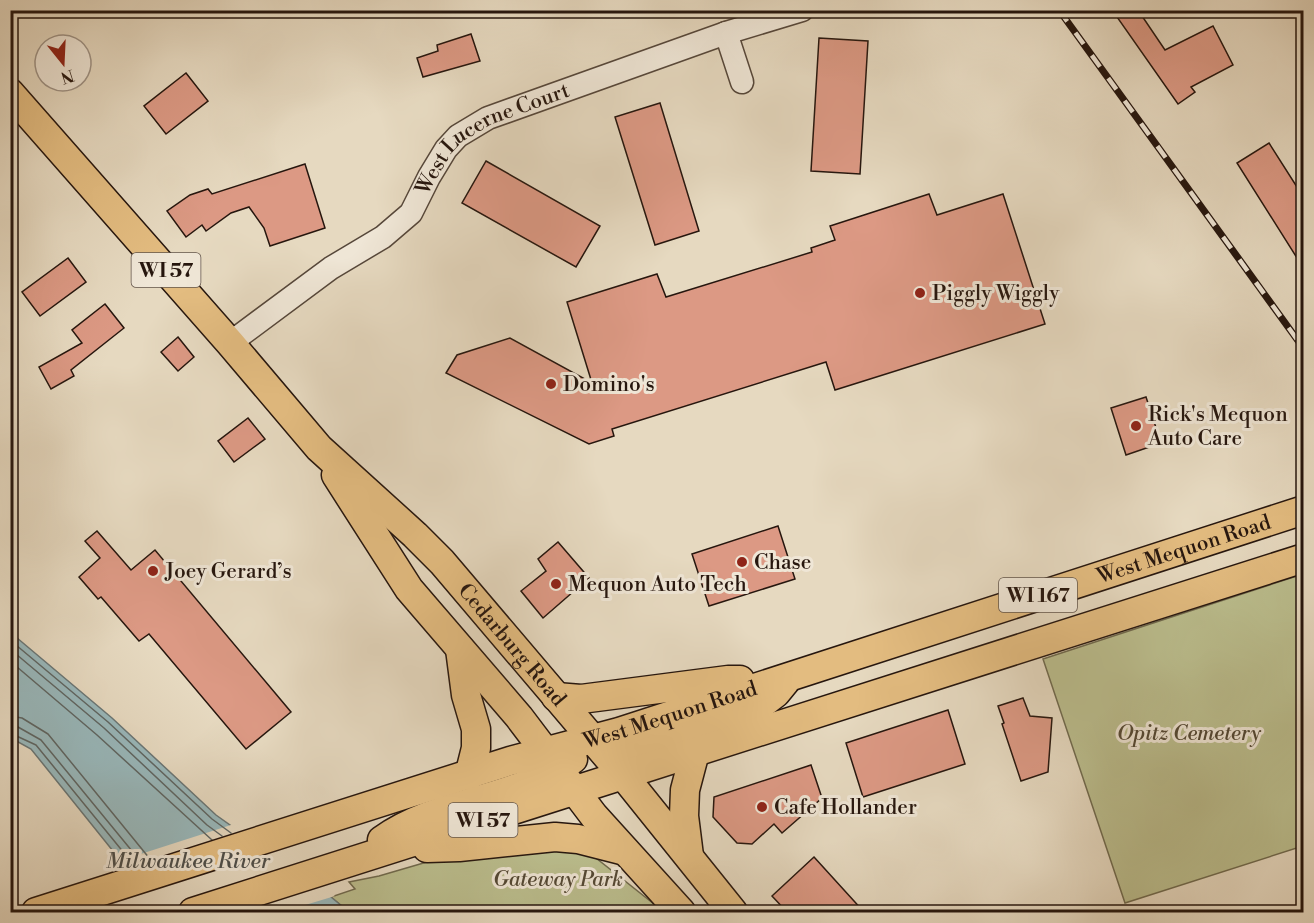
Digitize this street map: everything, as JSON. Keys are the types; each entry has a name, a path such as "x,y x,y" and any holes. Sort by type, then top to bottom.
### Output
{"main road":[{"name":"Cedarburg Road","path":"10,93 230,343 319,448 442,562 618,769 733,912"},
{"name":"Cedarburg Road","path":"319,448 409,589 519,717 625,851 681,912"},
{"name":"West Mequon Road","path":"193,912 392,849 559,770 592,739 1304,510"},
{"name":"West Mequon Road","path":"36,912 469,776 618,769 695,752 1304,558"},
{"path":"1125,567 1140,612"},
{"path":"460,649 466,696 476,729 476,748 469,776"},
{"path":"556,697 595,698 728,680 782,678 776,693 755,709 666,739 618,769"},
{"path":"689,858 684,816 685,790 695,752"},
{"path":"342,866 386,836 419,819 516,789 559,770"},
{"path":"392,849 459,847 555,837 578,839 625,851"}],"street":[{"name":"West Lucerne Court","path":"230,343 332,268 383,237 411,213 445,150 458,136 488,118 726,33 802,10"},
{"path":"726,33 742,82"}],"green space":[{"name":"Opitz Cemetery","path":"1303,574 1303,846 1125,903 1043,659"},
{"name":"Gateway Park","path":"560,845 587,851 664,912 349,912 331,897 355,889 349,882 379,876 444,857"}],"water":[{"name":"Milwaukee River","path":"10,632 112,718 216,815 349,912 162,912 31,749 11,738"}],"pier":[{"path":"234,824 335,896 282,912 159,912 119,861"}],"building":[{"path":"1126,10 1138,10 1165,50 1213,26 1233,65 1191,87 1195,92 1178,104 1117,17"},
{"path":"471,34 480,61 423,77 417,58 438,51 437,45"},
{"path":"819,38 868,41 860,174 811,171"},
{"path":"186,73 208,101 166,134 144,106"},
{"path":"660,103 699,231 655,245 615,117"},
{"path":"1269,143 1304,198 1304,269 1237,163"},
{"path":"486,161 600,226 576,267 462,203"},
{"path":"305,164 325,228 270,246 264,228 249,207 231,213 206,231 202,225 186,237 167,211 190,195 208,189 212,194"},
{"path":"929,194 937,215 1003,194 1045,324 835,390 826,362 612,429 614,436 589,444 446,373 457,355 510,338 592,383 567,302 657,274 666,297 812,252 811,248 835,240 830,226"},
{"path":"68,258 86,282 40,316 22,292"},
{"path":"105,304 124,328 71,370 74,376 51,389 39,367 82,343 72,330"},
{"path":"178,337 194,357 178,371 161,352"},
{"name":"Rick's Mequon Auto Care","path":"1146,397 1161,443 1126,455 1111,408"},
{"path":"248,418 265,439 234,462 218,441"},
{"name":"Chase","path":"778,526 795,579 709,606 692,554"},
{"path":"97,531 131,570 155,550 291,712 246,749 149,634 139,641 101,597 98,599 79,577 100,558 85,541"},
{"name":"Mequon Auto Tech","path":"558,542 589,578 543,618 521,591 546,571 538,559"},
{"path":"1023,698 1030,716 1052,718 1048,772 1021,781 998,706"},
{"path":"948,710 965,764 863,797 846,743"},
{"name":"Cafe Hollander","path":"811,765 822,798 782,833 774,824 752,844 737,843 713,817 714,797"},
{"path":"814,857 864,912 787,912 772,896"}],"railway":[{"path":"1059,10 1304,349"}],"place":[{"name":"Piggly Wiggly","path":"920,293"},
{"name":"Domino's","path":"551,384"},
{"name":"Rick's Mequon Auto Care","path":"1136,426"},
{"name":"Chase","path":"742,562"},
{"name":"Joey Gerard’s","path":"153,571"},
{"name":"Mequon Auto Tech","path":"556,584"},
{"name":"Cafe Hollander","path":"762,807"}]}
